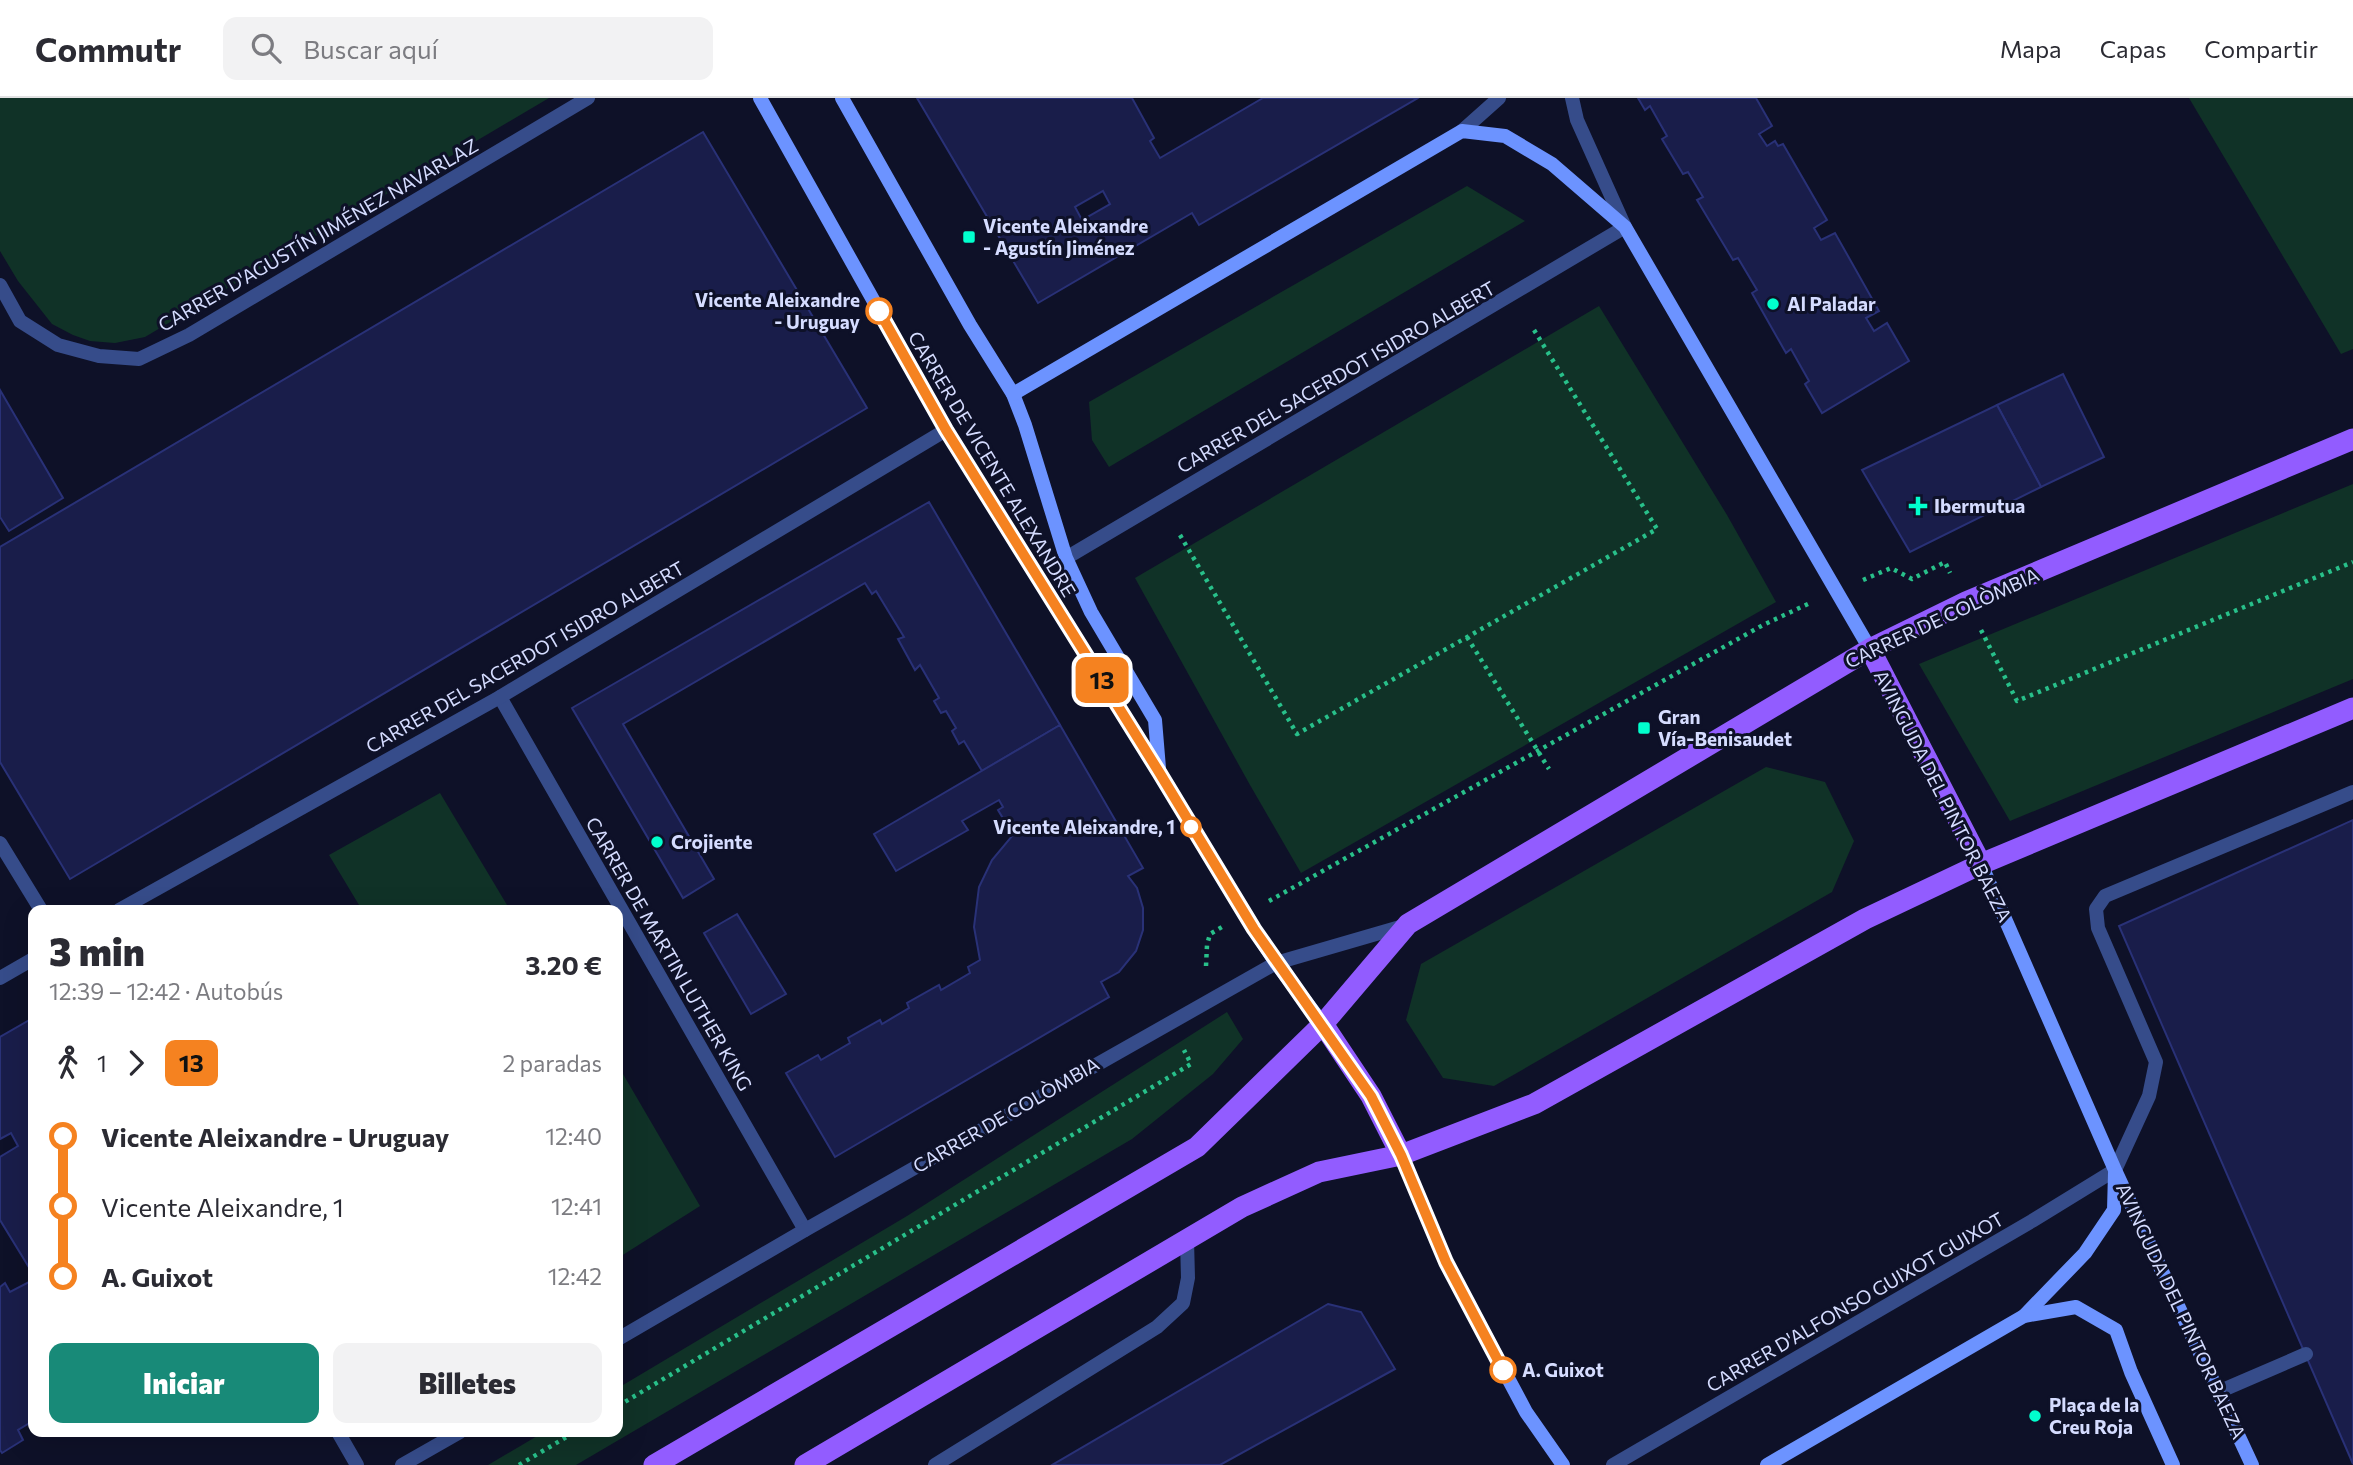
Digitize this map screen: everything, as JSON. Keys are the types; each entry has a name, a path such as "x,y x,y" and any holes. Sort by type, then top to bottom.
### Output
{"main road":[{"name":"CARRER DE COLÒMBIA","path":"654,1465 1197,1147 1323,1024 1408,924 1870,649 1966,602 2353,439"},
{"name":"AVINGUDA DEL PINTOR BAEZA","path":"1870,649 1981,864"},
{"path":"805,1465 1242,1208 1319,1172 1401,1155 1534,1104 1865,919 1981,864 2353,708"},
{"path":"1323,1024 1371,1096 1401,1155"}],"street":[{"name":"CARRER D'AGUSTÍN JIMÉNEZ NAVARLAZ","path":"0,285 20,321 58,345 99,356 139,359 189,335 587,98"},
{"name":"CARRER DE VICENTE ALEXANDRE","path":"760,98 946,430 1276,963 1323,1024"},
{"name":"CARRER DE VICENTE ALEXANDRE","path":"842,98 970,325 1013,394 1066,558 1091,612 1155,720 1159,772"},
{"path":"1013,394 1462,131 1499,98"},
{"name":"AVINGUDA DEL PINTOR BAEZA","path":"1572,98 1577,120 1625,228 1870,649"},
{"name":"AVINGUDA DEL PINTOR BAEZA","path":"1462,131 1505,136 1552,164 1625,228"},
{"name":"CARRER DEL SACERDOT ISIDRO ALBERT","path":"1066,558 1625,228"},
{"name":"CARRER DEL SACERDOT ISIDRO ALBERT","path":"128,905 500,697 946,430"},
{"name":"CARRER DE MARTIN LUTHER KING","path":"500,697 619,905"},
{"path":"1767,1465 2024,1316 2085,1253 2114,1210 2115,1170 2149,1096 2156,1062 2098,928 2096,909 2105,896 2353,792"},
{"path":"0,843 38,905"},
{"name":"AVINGUDA DEL PINTOR BAEZA","path":"1981,864 2115,1170 2252,1465"},
{"name":"CARRER DE MARTIN LUTHER KING","path":"623,912 805,1230"},
{"name":"CARRER DE COLÒMBIA","path":"623,1336 1276,963 1408,924"},
{"path":"0,978 28,962"},
{"path":"1401,1155 1446,1262 1526,1412 1563,1465"},
{"name":"CARRER D'ALFONSO GUIXOT GUIXOT","path":"1613,1465 2115,1170"},
{"path":"935,1465 1157,1327 1183,1303 1188,1278 1187,1240"},
{"path":"2024,1316 2076,1307 2116,1330 2131,1372 2173,1465"},
{"path":"2218,1392 2306,1354"},
{"path":"341,1437 357,1465"},
{"path":"402,1465 451,1437"}],"path":[{"path":"1180,535 1297,734 1657,528 1534,330"},
{"path":"1466,637 1549,769"},
{"path":"519,1465 567,1437"}],"green space":[{"path":"0,98 549,98 145,337 115,343 90,341 52,324 18,281 0,251"},
{"path":"2189,98 2353,98 2353,349 2341,354"},
{"path":"1467,186 1525,221 1109,467 1092,440 1089,402"},
{"path":"1599,306 1727,515 1776,602 1301,873 1135,578"},
{"path":"2353,484 2353,679 2010,821 1919,664"},
{"path":"1766,767 1825,782 1854,841 1832,892 1494,1086 1443,1078 1406,1020 1421,964"},
{"path":"440,793 507,905 359,905 329,855"},
{"path":"1227,1012 1243,1039 1213,1074 1132,1139 576,1465 488,1465 536,1437 623,1437 623,1385 907,1216"},
{"path":"623,1074 700,1206 623,1255"}],"building":[{"path":"917,98 1132,98 1154,138 1150,141 1160,158 1263,98 1418,98 1199,225 1192,213 1038,303","holes":["1103,191 1110,204 1082,220 1075,207"]},
{"path":"1638,98 1756,98 1772,126 1759,134 1767,146 1775,141 1778,146 1783,144 1827,220 1814,228 1821,240 1835,233 1879,311 1866,318 1874,331 1887,323 1909,361 1822,413 1805,384 1809,381 1791,349 1786,353 1752,293 1757,290 1738,258 1733,260 1697,200 1703,197 1688,172 1683,174 1662,139 1667,136 1650,106 1645,110"},
{"path":"703,132 867,408 70,879 0,762 0,547"},
{"path":"2063,374 2104,457 2041,487 1997,405"},
{"path":"0,390 63,498 9,531 0,517"},
{"path":"1997,405 2041,487 1910,552 1862,470"},
{"path":"929,502 1060,725 982,771 964,741 959,744 952,731 956,728 946,711 941,713 934,701 939,698 920,665 915,670 898,639 904,637 876,591 872,594 865,583 623,724 714,879 683,898 572,708"},
{"path":"1060,725 1143,868 1128,876 1137,888 1143,908 1143,930 1136,951 1119,972 1101,982 1109,997 835,1157 786,1073 818,1055 821,1060 850,1043 848,1038 880,1020 882,1024 909,1008 907,1003 939,985 941,990 970,973 968,967 980,960 974,927 979,887 992,860 1013,835 998,810 1003,807 999,800 962,821 968,830 896,871 874,834"},
{"path":"2353,820 2353,1464 2119,926"},
{"path":"737,914 786,994 751,1014 704,933"},
{"path":"28,1021 28,1266 0,1220 0,1157 18,1146 11,1133 0,1139 0,1037"},
{"path":"5,1283 10,1292 28,1283 28,1424 18,1430 23,1440 2,1453 0,1287"},
{"path":"1328,1304 1361,1312 1395,1369 1220,1465 1052,1465"}],"bus line":[{"name":"13","path":"879,311 946,430 1254,929 1371,1096 1401,1155 1446,1262 1503,1370"}],"place":[{"name":"Vicente Aleixandre - Agustín Jiménez","path":"969,237"},
{"name":"Al Paladar","path":"1773,304"},
{"name":"Vicente Aleixandre - Uruguay","path":"879,311"},
{"name":"Ibermutua","path":"1918,506"},
{"name":"Gran Vía-Benisaudet","path":"1644,728"},
{"name":"Vicente Aleixandre, 1","path":"1191,827"},
{"name":"Crojiente","path":"657,842"},
{"name":"A. Guixot","path":"1503,1370"},
{"name":"Plaça de la Creu Roja","path":"2035,1416"}]}
